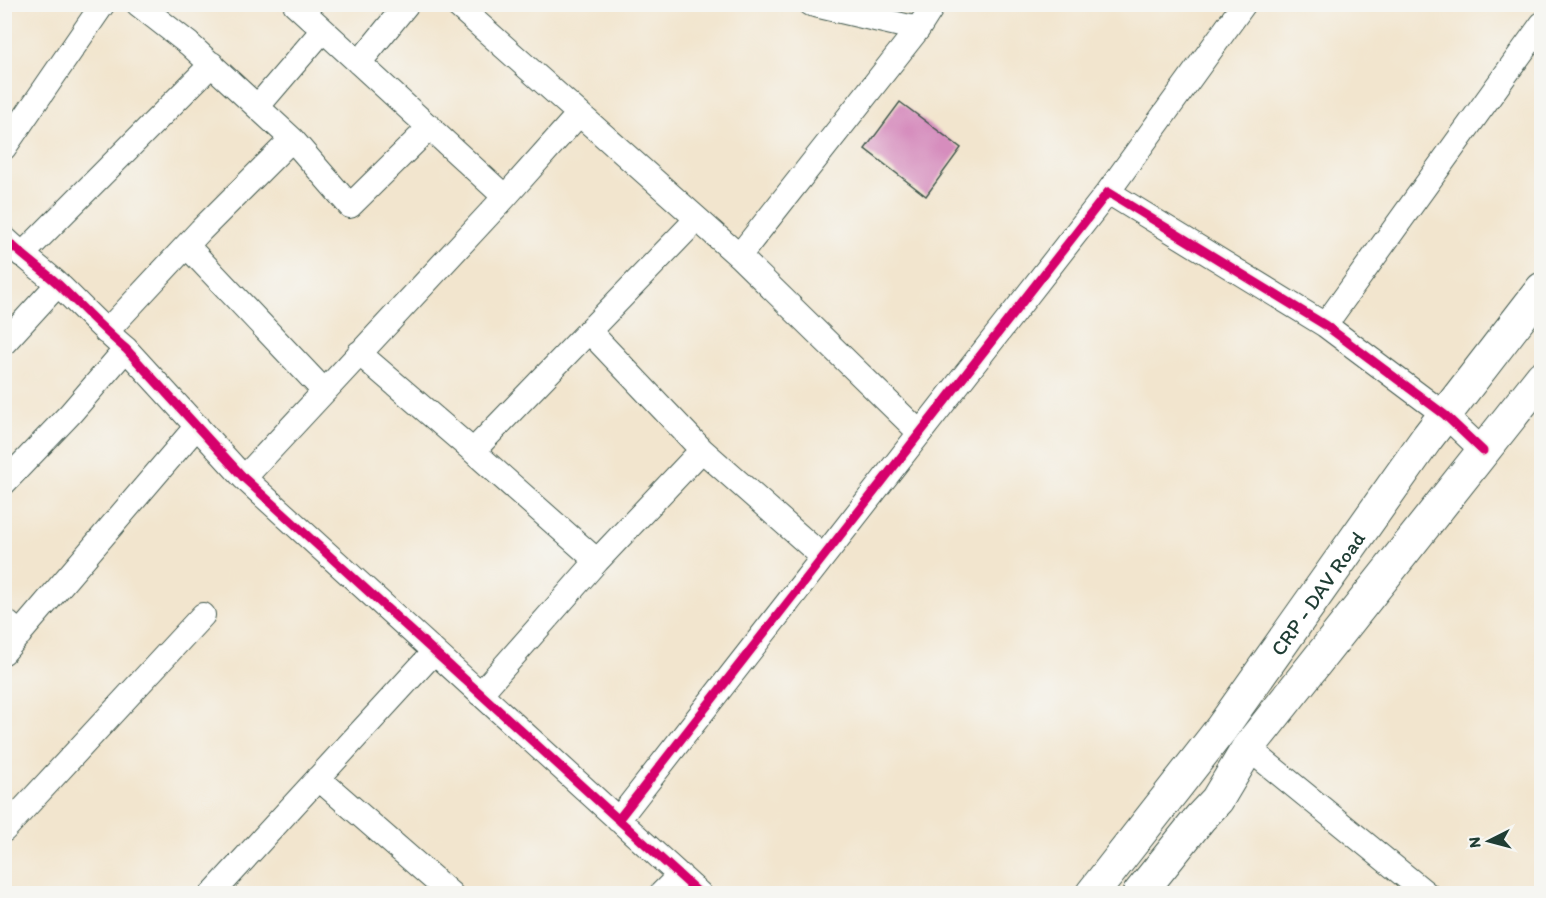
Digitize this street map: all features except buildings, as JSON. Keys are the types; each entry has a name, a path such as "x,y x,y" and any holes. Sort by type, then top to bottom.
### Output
{"street":[{"path":"4,148 103,4"},
{"path":"138,4 189,44 258,106 292,139 350,206 430,128"},
{"path":"295,4 505,197"},
{"path":"359,63 407,4"},
{"path":"456,4 739,256 920,433"},
{"path":"811,4 918,28"},
{"path":"739,256 918,28 934,4"},
{"path":"618,820 1108,192 1244,4"},
{"path":"1324,325 1542,24"},
{"path":"258,106 323,30"},
{"path":"22,255 212,64"},
{"path":"244,478 579,114"},
{"path":"106,332 292,139"},
{"path":"1108,192 1324,325 1445,415 1483,451"},
{"path":"473,451 697,219"},
{"path":"4,238 58,284 126,349 244,478 700,894"},
{"path":"187,246 324,391"},
{"path":"4,343 58,284"},
{"name":"CRP - DAV Road","path":"1092,894 1221,729 1427,438 1542,289"},
{"path":"589,331 702,450 823,557"},
{"path":"4,483 70,414 126,349"},
{"path":"359,353 597,561"},
{"name":"CRP - DAV Road","path":"1139,894 1217,800 1248,748 1542,377"},
{"path":"10,636 197,426"},
{"path":"480,694 597,561 702,450"},
{"path":"4,830 203,615"},
{"path":"212,894 434,652"},
{"path":"1248,748 1427,894"},
{"path":"318,778 450,894"},
{"path":"661,894 680,875"}],"cycle path":[{"path":"618,820 1108,192 1325,325 1445,415 1483,451"},
{"path":"4,238 58,284 126,349 244,478 700,894"}]}
